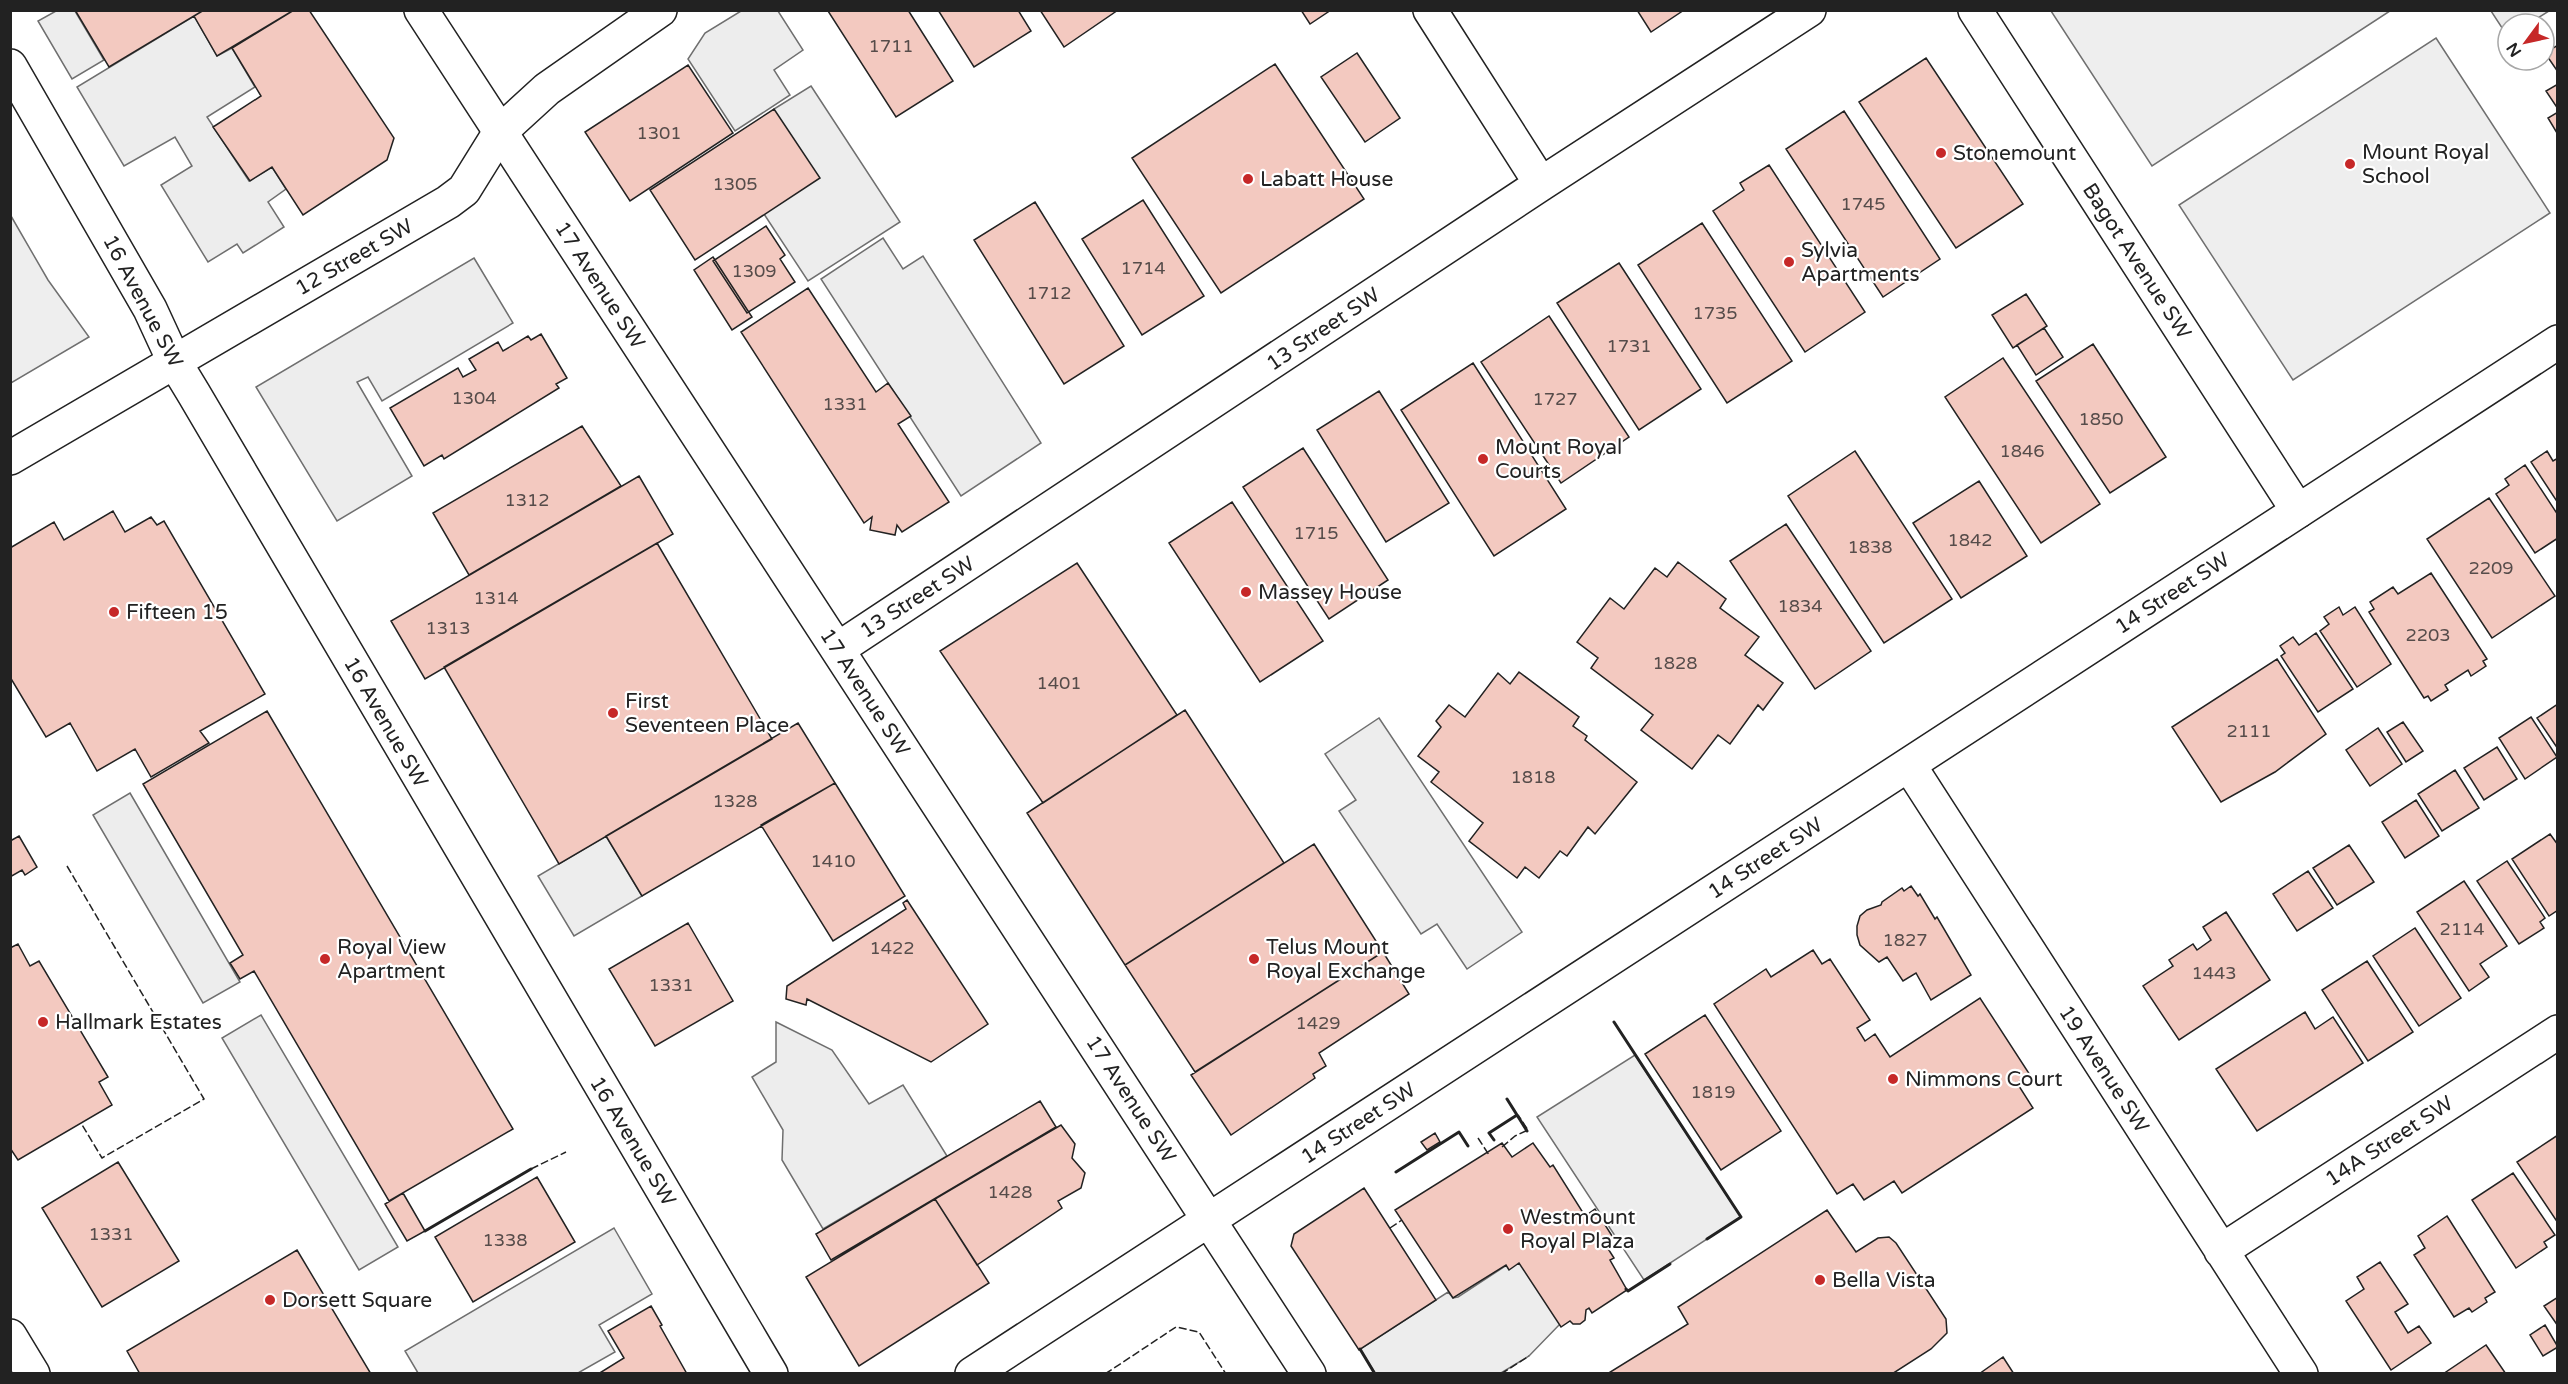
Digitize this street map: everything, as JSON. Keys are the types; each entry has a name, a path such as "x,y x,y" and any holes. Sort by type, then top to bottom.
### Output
{"street":[{"name":"17 Avenue SW","path":"421,10 1309,1374"},
{"name":"12 Street SW","path":"10,458 448,202 464,190 500,132 560,78 660,10"},
{"path":"1430,10 1541,183"},
{"name":"13 Street SW","path":"838,649 1541,183 1809,10"},
{"name":"Bagot Avenue SW","path":"1975,10 2298,511"},
{"name":"16 Avenue SW","path":"10,66 144,298 174,361 771,1374"},
{"name":"14 Street SW","path":"972,1374 2558,342"},
{"name":"19 Avenue SW","path":"1909,765 2301,1374"},
{"name":"14A Street SW","path":"2221,1251 2558,1032"},
{"path":"10,1336 33,1374"}],"shaded area":[{"path":"56,11 75,11 104,60 72,79 38,21"},
{"path":"741,11 778,11 803,50 774,70 790,95 735,131 688,59 705,33"},
{"path":"2051,11 2390,11 2152,166"},
{"path":"2491,11 2549,11 2496,12 2496,19"},
{"path":"194,16 217,56 232,48 255,87 207,117 249,181 272,167 286,189 268,202 284,227 243,253 237,244 208,262 161,185 192,166 175,137 124,166 77,87"},
{"path":"2436,38 2550,213 2293,380 2179,205"},
{"path":"811,86 900,222 808,281 764,214 774,109"},
{"path":"11,216 48,280 89,337 11,383"},
{"path":"883,238 903,269 923,256 1041,443 961,496 821,279"},
{"path":"474,258 513,323 382,401 368,377 357,382 412,476 337,521 256,387"},
{"path":"1379,718 1522,932 1467,969 1437,924 1421,934 1339,811 1356,800 1325,754"},
{"path":"130,793 240,982 203,1003 93,815"},
{"path":"606,836 642,896 574,936 538,876"},
{"path":"261,1015 398,1247 359,1270 222,1038"},
{"path":"776,1022 832,1050 869,1104 903,1085 947,1156 823,1229 782,1160 783,1130 752,1077 776,1062"},
{"path":"1635,1055 1741,1217 1644,1280 1537,1117"},
{"path":"614,1228 652,1294 599,1325 615,1352 578,1373 418,1373 405,1351"},
{"path":"1542,1242 1585,1308 1559,1325 1529,1356 1501,1373 1375,1373 1360,1349 1448,1292 1453,1298 1458,1297"}],"building":[{"path":"75,10 204,10 109,67"},
{"path":"204,10 294,10 217,56 194,16"},
{"path":"294,10 309,10 394,138 387,160 303,215 272,167 250,181 213,127 261,96 232,48"},
{"path":"908,10 953,81 896,117 828,11"},
{"path":"938,10 1018,10 1031,31 974,67"},
{"path":"1040,10 1118,10 1064,47"},
{"path":"1301,10 1331,10 1310,24"},
{"path":"1637,10 1684,10 1651,32"},
{"path":"2558,45 2558,72 2556,69 2556,46"},
{"path":"1357,53 1400,118 1365,142 1321,77"},
{"name":"Stonemount","path":"1926,58 2023,204 1956,248 1859,102"},
{"name":"Labatt House","path":"1275,64 1364,199 1221,293 1132,158"},
{"path":"688,65 733,133 630,201 585,132"},
{"path":"2558,84 2558,109 2546,91"},
{"path":"774,109 820,178 695,260 650,190"},
{"path":"1844,111 1940,259 1883,297 1786,149"},
{"path":"2558,112 2558,132 2557,133 2548,118"},
{"name":"Sylvia Apartments","path":"1769,165 1865,312 1805,352 1713,211 1744,190 1740,183"},
{"path":"1143,200 1204,296 1142,335 1082,239"},
{"path":"1035,202 1124,346 1064,384 974,240"},
{"path":"1702,223 1792,361 1727,403 1638,265"},
{"path":"766,226 785,255 780,259 795,282 747,313 713,261"},
{"path":"713,257 752,317 732,330 694,270"},
{"path":"1619,263 1701,389 1639,430 1557,303"},
{"path":"808,288 876,392 888,383 911,416 898,424 949,502 902,532 897,525 895,535 870,530 872,517 864,523 741,332"},
{"path":"2026,294 2047,326 2013,348 1992,315"},
{"path":"1549,316 1629,437 1561,483 1481,362"},
{"path":"2044,328 2063,357 2036,375 2017,345"},
{"path":"541,334 567,378 556,384 559,388 444,459 442,455 424,466 390,408 458,368 463,377 476,370 469,359 498,342 503,351 528,336 531,340"},
{"path":"2093,344 2166,457 2110,493 2036,381"},
{"path":"2003,358 2100,504 2041,543 1945,397"},
{"name":"Mount Royal Courts","path":"1473,363 1566,509 1494,556 1401,410"},
{"path":"1379,391 1449,503 1386,542 1317,430"},
{"path":"582,426 621,486 469,575 433,513"},
{"path":"1303,448 1388,580 1329,619 1243,487"},
{"path":"1855,451 1952,599 1884,643 1788,496"},
{"path":"2547,451 2553,461 2558,458 2558,503 2531,462"},
{"path":"2525,465 2558,515 2558,538 2535,553 2496,494 2509,485 2505,479"},
{"path":"639,476 673,534 425,679 391,621"},
{"path":"1979,481 2027,556 1961,598 1913,523"},
{"path":"2489,498 2555,596 2492,638 2427,539"},
{"name":"Massey House","path":"1232,502 1323,641 1260,682 1169,543"},
{"name":"Fifteen 15","path":"113,511 125,532 151,517 157,525 164,521 265,694 200,731 209,743 151,777 135,749 97,771 70,723 46,737 10,677 10,548 54,522 64,540"},
{"path":"1786,524 1871,651 1815,689 1730,561"},
{"name":"First Seventeen Place","path":"657,543 772,739 559,864 444,667"},
{"path":"1678,562 1726,599 1720,608 1759,637 1745,655 1783,683 1763,710 1758,705 1730,744 1718,735 1692,769 1641,730 1653,715 1591,668 1598,658 1577,642 1610,598 1624,609 1655,568 1667,577"},
{"path":"1077,563 1177,715 1043,803 940,651"},
{"path":"2431,573 2487,659 2483,661 2486,666 2471,676 2468,670 2445,685 2448,690 2431,701 2428,696 2424,698 2369,612 2374,609 2370,602 2393,587 2398,594"},
{"path":"2339,607 2343,615 2355,607 2391,664 2357,687 2320,631 2329,624 2324,617"},
{"path":"2316,633 2353,689 2318,712 2281,656 2285,653 2280,646 2293,637 2299,645"},
{"path":"2277,659 2326,734 2275,772 2221,802 2172,727"},
{"path":"1519,672 1579,717 1573,726 1587,736 1585,740 1637,782 1595,834 1588,827 1567,856 1560,851 1539,878 1525,867 1517,878 1469,841 1483,823 1431,782 1439,772 1418,756 1441,727 1436,721 1449,705 1465,717 1498,673 1510,684"},
{"path":"2558,704 2558,749 2537,718"},
{"path":"1185,710 1284,863 1125,965 1027,813"},
{"name":"Royal View Apartment","path":"267,711 513,1129 389,1201 254,971 240,979 230,963 243,955 143,784"},
{"path":"2531,717 2557,757 2525,779 2499,738"},
{"path":"2403,722 2423,751 2406,762 2387,732"},
{"path":"798,723 835,783 642,896 606,836"},
{"path":"2378,728 2402,764 2370,786 2346,750"},
{"path":"2497,747 2517,779 2484,800 2464,768"},
{"path":"2455,770 2479,808 2442,831 2418,794"},
{"path":"835,783 905,896 833,941 761,825"},
{"path":"2416,800 2439,836 2405,858 2382,822"},
{"path":"2550,834 2558,845 2558,910 2549,916 2512,859"},
{"path":"19,836 37,867 25,875 22,870 10,877 10,838 12,840"},
{"name":"Telus Mount Royal Exchange","path":"1314,844 1383,952 1195,1072 1125,965"},
{"path":"2349,845 2374,882 2337,905 2313,868"},
{"path":"2507,861 2545,918 2540,922 2544,928 2519,944 2477,881"},
{"path":"2308,871 2333,908 2297,931 2273,894"},
{"path":"2464,881 2507,946 2480,964 2489,977 2469,991 2417,912"},
{"path":"1911,886 1918,896 1920,894 1935,919 1937,917 1971,975 1931,1000 1916,973 1903,981 1887,957 1879,962 1860,945 1857,935 1860,916 1867,910 1881,905 1902,888 1904,891"},
{"path":"907,900 988,1024 931,1062 807,999 806,1005 786,999 787,986 906,909 903,903"},
{"path":"2226,912 2270,980 2179,1040 2143,986 2173,966 2169,960 2193,944 2197,950 2211,940 2203,927"},
{"path":"688,923 733,1001 655,1046 609,969"},
{"path":"2415,928 2461,998 2419,1026 2373,956"},
{"name":"Hallmark Estates","path":"18,944 30,966 39,961 108,1077 99,1082 112,1105 18,1160 10,1148 10,948"},
{"name":"Nimmons Court","path":"1813,950 1822,964 1830,959 1870,1020 1857,1028 1865,1041 1875,1034 1890,1057 1980,998 2030,1075 2017,1083 2033,1108 1902,1193 1894,1181 1864,1200 1853,1184 1837,1194 1714,1004 1766,969 1771,977"},
{"path":"1383,952 1409,994 1319,1053 1326,1066 1313,1074 1315,1078 1231,1135 1191,1075"},
{"path":"2367,961 2413,1032 2368,1061 2322,990"},
{"path":"2305,1012 2315,1029 2333,1017 2363,1063 2257,1131 2216,1069"},
{"path":"1705,1015 1781,1131 1721,1170 1645,1054"},
{"path":"1040,1101 1056,1127 831,1260 816,1234"},
{"path":"1061,1125 1075,1144 1072,1158 1085,1173 1081,1188 1058,1201 1062,1208 977,1265 935,1199"},
{"path":"1435,1133 1440,1142 1427,1150 1421,1142"},
{"path":"2558,1135 2558,1223 2517,1162"},
{"name":"Westmount Royal Plaza","path":"1502,1143 1512,1157 1533,1143 1550,1167 1553,1165 1585,1216 1595,1209 1614,1239 1605,1244 1614,1258 1610,1260 1627,1290 1592,1313 1589,1308 1586,1310 1585,1320 1580,1324 1573,1324 1570,1321 1561,1327 1519,1263 1509,1270 1506,1265 1453,1298 1395,1210"},
{"path":"118,1162 179,1261 102,1307 42,1208"},
{"path":"2513,1173 2555,1235 2544,1242 2547,1247 2516,1268 2472,1200"},
{"path":"537,1177 575,1242 473,1302 435,1237"},
{"path":"1364,1188 1436,1300 1359,1350 1291,1246 1294,1234"},
{"path":"403,1193 425,1231 407,1241 385,1204"},
{"path":"935,1199 989,1283 859,1366 806,1277"},
{"name":"Bella Vista","path":"1827,1210 1856,1252 1878,1238 1889,1237 1896,1243 1946,1319 1947,1333 1931,1349 1892,1374 1607,1374 1688,1324 1678,1307"},
{"path":"2447,1216 2495,1292 2485,1298 2487,1302 2472,1312 2469,1308 2454,1317 2414,1255 2425,1248 2418,1236"},
{"name":"Dorsett Square","path":"297,1250 371,1374 140,1374 127,1351"},
{"path":"2380,1262 2408,1304 2395,1312 2408,1333 2419,1326 2431,1343 2391,1370 2346,1301 2364,1289 2357,1277"},
{"path":"2558,1297 2558,1326 2544,1306"},
{"path":"651,1306 687,1374 598,1374 624,1358 608,1331"},
{"path":"2545,1325 2558,1347 2543,1356 2530,1335"},
{"path":"2486,1345 2506,1374 2443,1374"},
{"path":"2003,1357 2014,1374 1979,1374"}],"fence":[{"path":"67,866 204,1099 102,1158 81,1123"},
{"path":"1502,1147 1515,1136 1528,1130 1518,1115"},
{"path":"1478,1138 1489,1155"},
{"path":"531,1169 566,1152"},
{"path":"1390,1228 1402,1220"},
{"path":"1105,1374 1176,1327 1199,1332 1226,1374"},
{"path":"1501,1374 1529,1356"}],"wall":[{"path":"1614,1022 1741,1217 1707,1239"},
{"path":"1507,1099 1527,1131"},
{"path":"1494,1140 1489,1133 1517,1115"},
{"path":"1396,1172 1459,1132 1468,1146"},
{"path":"425,1231 531,1169"},
{"path":"1626,1289 1628,1291 1670,1264"},
{"path":"1360,1349 1375,1374"}],"place":[{"name":"Stonemount","path":"1941,153"},
{"name":"Mount Royal School","path":"2350,164"},
{"name":"Labatt House","path":"1248,179"},
{"name":"Sylvia Apartments","path":"1789,262"},
{"name":"Mount Royal Courts","path":"1483,459"},
{"name":"Massey House","path":"1246,592"},
{"name":"Fifteen 15","path":"114,612"},
{"name":"First Seventeen Place","path":"613,713"},
{"name":"Royal View Apartment","path":"325,959"},
{"name":"Telus Mount Royal Exchange","path":"1254,959"},
{"name":"Hallmark Estates","path":"43,1022"},
{"name":"Nimmons Court","path":"1893,1079"},
{"name":"Westmount Royal Plaza","path":"1508,1229"},
{"name":"Bella Vista","path":"1820,1280"},
{"name":"Dorsett Square","path":"270,1300"}]}
